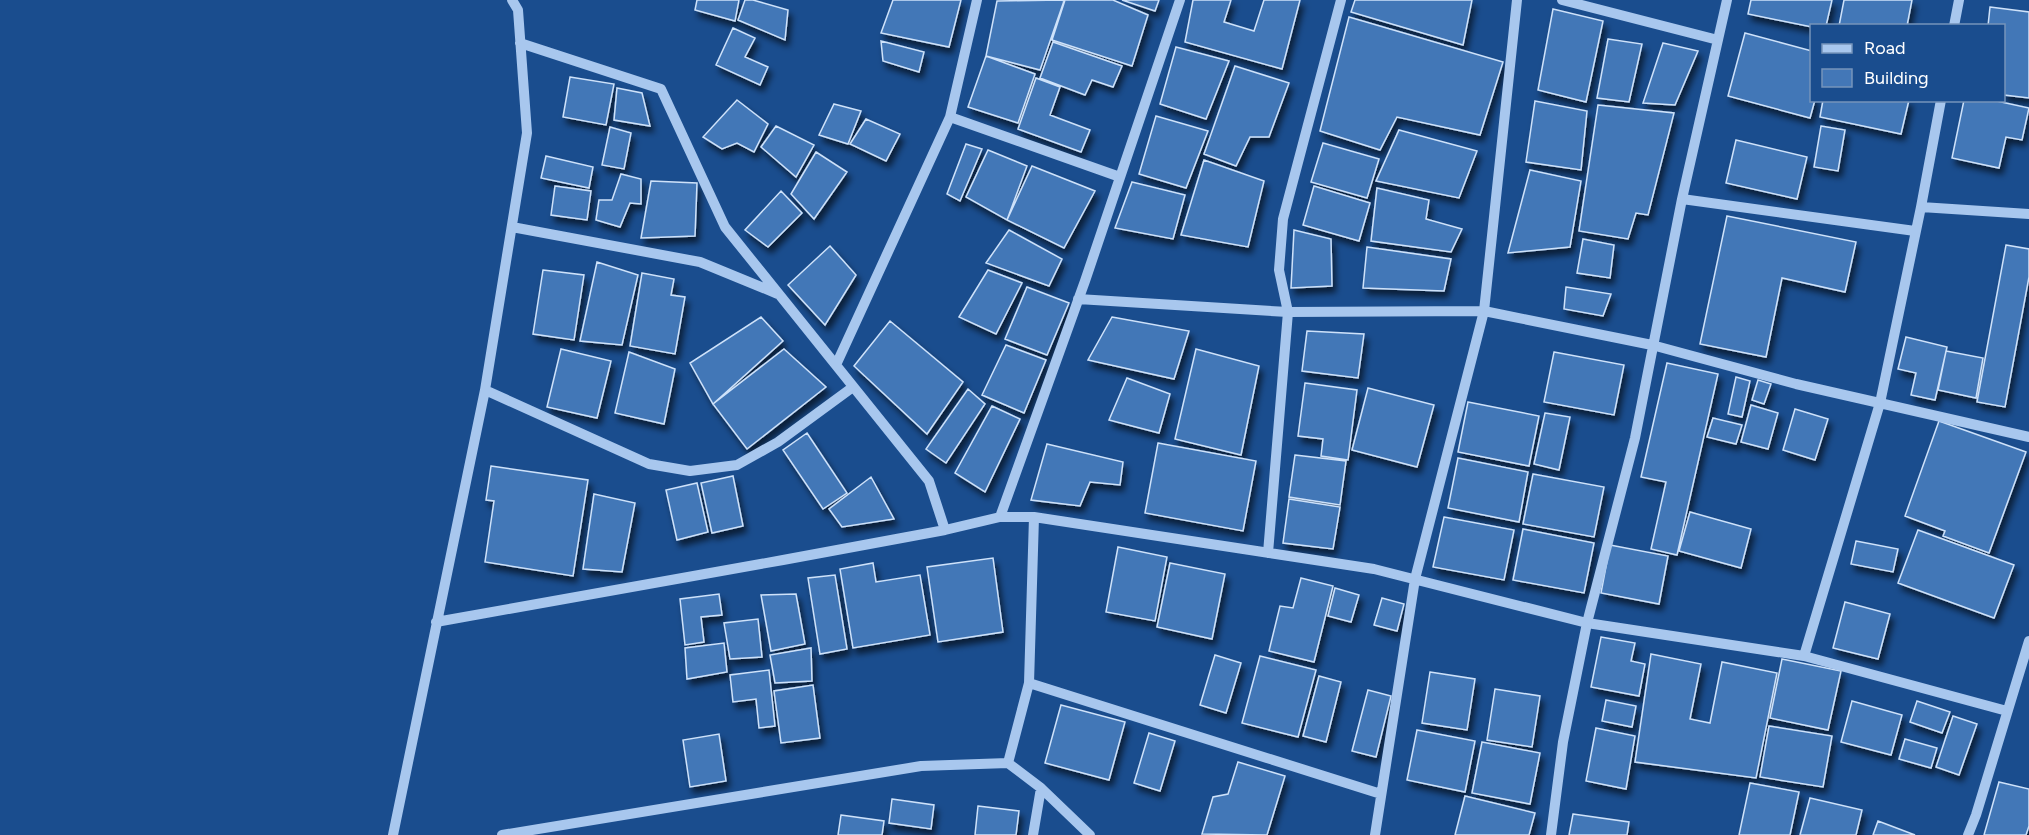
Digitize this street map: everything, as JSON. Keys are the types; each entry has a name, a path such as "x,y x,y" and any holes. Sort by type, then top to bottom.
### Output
{"street":[{"path":"393,835 485,390 527,133 518,10 512,0"},
{"path":"836,365 950,117 977,0"},
{"path":"1000,517 1078,299 1180,0"},
{"path":"1268,553 1288,312 1279,270 1282,219 1341,0"},
{"path":"1375,835 1415,579 1484,311 1517,0"},
{"path":"1562,0 1718,40"},
{"path":"1551,835 1563,742 1587,623 1635,438 1682,199 1727,0"},
{"path":"1954,24 1959,0"},
{"path":"520,43 661,88 725,227 929,481 945,530"},
{"path":"1804,656 1880,403 1941,102"},
{"path":"950,117 1120,177"},
{"path":"1682,199 1916,231"},
{"path":"1921,207 2029,214"},
{"path":"512,227 700,262 779,294"},
{"path":"1078,299 1288,312 1484,311 1652,345 1796,384 2029,437"},
{"path":"485,390 649,464 690,471 737,465 778,442 853,387"},
{"path":"436,622 945,530 1000,517 1034,518 1374,569 1587,623 1804,656 2007,711"},
{"path":"1008,763 1029,683 1034,518"},
{"path":"1968,835 2029,641"},
{"path":"2017,681 2029,684"},
{"path":"1029,683 1381,794"},
{"path":"502,835 921,766 1008,763 1041,788 1090,835"},
{"path":"1033,835 1041,788"}],"building":[{"path":"697,0 739,0 735,21 695,10"},
{"path":"745,0 753,0 788,10 785,40 738,20"},
{"path":"893,0 961,0 949,47 881,33"},
{"path":"1065,0 1113,0 1148,15 1132,66 1052,40"},
{"path":"1122,0 1159,0 1155,11"},
{"path":"1193,0 1231,0 1224,22 1254,31 1264,0 1300,0 1282,69 1185,42"},
{"path":"1355,0 1472,0 1463,45 1351,12"},
{"path":"1751,0 1832,0 1826,24 1810,24 1810,27 1748,14"},
{"path":"1844,0 1912,0 1907,24 1839,24"},
{"path":"997,1 1064,1 1040,70 986,56"},
{"path":"1990,7 2029,12 2029,98 2005,95 2005,24 1988,24"},
{"path":"1553,9 1603,21 1586,102 1538,90"},
{"path":"1349,17 1503,62 1480,135 1397,117 1380,150 1320,131"},
{"path":"733,28 755,38 745,57 768,67 760,85 716,65"},
{"path":"1745,33 1810,50 1810,102 1814,102 1810,118 1728,96"},
{"path":"1608,39 1642,44 1629,102 1597,98"},
{"path":"881,41 924,52 919,72 883,61"},
{"path":"1053,42 1122,66 1113,87 1092,80 1085,95 1040,78"},
{"path":"1663,43 1698,51 1675,105 1643,103"},
{"path":"1176,47 1229,61 1206,119 1160,104"},
{"path":"986,56 1035,74 1018,123 968,107"},
{"path":"1235,66 1289,83 1269,137 1250,137 1236,166 1204,154"},
{"path":"570,77 614,84 606,125 563,117"},
{"path":"1036,78 1060,87 1050,115 1090,130 1081,152 1018,129"},
{"path":"617,88 642,93 650,126 614,120"},
{"path":"737,100 768,124 754,152 737,143 722,149 703,137"},
{"path":"1535,101 1587,111 1581,170 1526,162"},
{"path":"1823,102 1909,102 1901,134 1820,117"},
{"path":"1964,102 2001,102 2029,108 2022,140 2006,137 1999,168 1952,158"},
{"path":"834,104 861,111 848,144 819,135"},
{"path":"1598,105 1674,113 1648,215 1636,213 1628,239 1579,231"},
{"path":"1156,116 1208,131 1186,188 1139,174"},
{"path":"866,119 900,134 886,161 850,144"},
{"path":"776,126 814,145 796,177 761,147"},
{"path":"1821,126 1845,130 1838,171 1814,167"},
{"path":"610,127 631,133 624,169 602,165"},
{"path":"1399,130 1477,151 1459,198 1376,181"},
{"path":"1736,140 1807,157 1797,199 1726,183"},
{"path":"1323,143 1379,159 1367,198 1311,182"},
{"path":"966,144 982,149 960,201 947,194"},
{"path":"988,150 1027,166 1007,220 966,197"},
{"path":"816,152 847,172 814,219 791,194"},
{"path":"546,156 593,167 589,188 541,178"},
{"path":"1204,160 1264,181 1248,247 1181,235"},
{"path":"1032,166 1095,191 1064,248 1007,220"},
{"path":"1530,170 1581,181 1570,247 1508,253"},
{"path":"621,174 641,179 641,204 630,203 620,227 596,220 599,200 612,200"},
{"path":"651,181 697,183 695,236 641,238"},
{"path":"1132,182 1185,195 1173,239 1115,228"},
{"path":"555,186 591,191 587,220 551,215"},
{"path":"1314,186 1370,203 1359,241 1303,225"},
{"path":"1377,188 1429,200 1426,219 1462,229 1451,252 1371,241"},
{"path":"781,191 802,213 768,247 745,230"},
{"path":"1727,216 1856,242 1845,292 1782,278 1766,357 1700,344"},
{"path":"1009,230 1062,259 1049,286 986,263"},
{"path":"1294,230 1331,239 1332,286 1291,288"},
{"path":"1583,239 1614,245 1610,278 1577,273"},
{"path":"2006,245 2029,249 2029,277 2005,407 1977,402"},
{"path":"830,246 856,275 825,325 788,285"},
{"path":"1367,247 1451,259 1444,291 1363,288"},
{"path":"597,262 638,275 622,345 580,341"},
{"path":"543,270 584,275 574,340 533,334"},
{"path":"988,270 1022,283 996,334 959,317"},
{"path":"642,273 674,279 671,295 685,297 675,354 630,346"},
{"path":"1027,287 1069,303 1047,355 1005,339"},
{"path":"1566,287 1611,294 1603,316 1564,309"},
{"path":"761,317 783,341 713,404 690,363"},
{"path":"1112,317 1189,331 1174,379 1088,360"},
{"path":"890,321 963,382 927,434 854,366"},
{"path":"1307,331 1364,334 1358,378 1302,371"},
{"path":"1906,337 1947,347 1935,400 1911,395 1916,373 1898,369"},
{"path":"1006,345 1046,360 1024,413 982,395"},
{"path":"561,349 611,361 597,418 547,407"},
{"path":"784,349 826,387 747,449 713,404"},
{"path":"1196,349 1259,366 1241,455 1175,439"},
{"path":"1946,351 1983,358 1976,398 1938,390"},
{"path":"629,352 675,369 664,424 615,413"},
{"path":"1554,352 1624,365 1614,415 1544,402"},
{"path":"1667,363 1718,374 1677,555 1651,549 1666,482 1641,477"},
{"path":"1736,377 1750,381 1742,417 1728,414"},
{"path":"1127,378 1170,394 1159,433 1109,420"},
{"path":"1758,380 1771,384 1764,404 1752,400"},
{"path":"1305,383 1357,390 1348,460 1321,456 1323,439 1298,436"},
{"path":"1368,388 1434,405 1417,467 1352,450"},
{"path":"968,389 985,404 946,463 926,449"},
{"path":"1468,402 1539,416 1529,466 1458,452"},
{"path":"1751,405 1778,413 1768,449 1741,442"},
{"path":"992,406 1020,419 985,492 955,473"},
{"path":"1795,409 1828,419 1815,460 1783,450"},
{"path":"1545,413 1570,417 1559,470 1534,464"},
{"path":"1713,418 1742,425 1736,444 1707,437"},
{"path":"1939,421 2026,452 1989,553 1943,536 1945,531 1905,516"},
{"path":"807,433 847,493 823,509 783,450"},
{"path":"1158,443 1256,461 1243,531 1145,513"},
{"path":"1047,444 1123,462 1120,485 1090,482 1080,506 1031,500"},
{"path":"1295,455 1346,461 1340,505 1289,497"},
{"path":"1458,458 1528,472 1519,522 1448,508"},
{"path":"491,466 588,480 573,576 485,562 494,501 486,500"},
{"path":"1533,474 1604,487 1594,537 1523,524"},
{"path":"733,476 743,526 712,533 701,483"},
{"path":"871,477 894,519 842,527 829,509"},
{"path":"697,483 708,532 677,540 666,490"},
{"path":"594,494 635,503 622,572 583,569"},
{"path":"1289,499 1340,507 1333,549 1283,543"},
{"path":"1690,512 1751,529 1741,568 1679,551"},
{"path":"1444,517 1514,530 1504,580 1433,567"},
{"path":"1523,529 1594,543 1584,593 1513,580"},
{"path":"1918,530 2014,565 1994,618 1898,583"},
{"path":"1856,541 1898,549 1893,572 1851,564"},
{"path":"1610,545 1668,556 1659,604 1601,593"},
{"path":"1118,547 1167,557 1155,621 1106,612"},
{"path":"993,558 1003,632 938,642 927,567"},
{"path":"873,563 876,582 920,575 930,635 853,648 840,569"},
{"path":"1170,563 1225,574 1212,639 1157,627"},
{"path":"835,575 847,649 820,654 808,578"},
{"path":"1301,578 1333,586 1314,662 1269,651 1280,606 1293,608"},
{"path":"1335,588 1359,595 1351,622 1328,616"},
{"path":"719,594 722,615 701,617 704,642 685,645 680,599"},
{"path":"796,594 805,644 771,651 761,595"},
{"path":"1382,598 1404,604 1397,631 1374,625"},
{"path":"1845,602 1890,614 1878,659 1833,648"},
{"path":"758,619 762,657 730,659 724,623"},
{"path":"1601,637 1635,643 1631,661 1645,664 1639,696 1591,687"},
{"path":"724,643 727,672 687,679 685,648"},
{"path":"811,648 812,681 775,683 770,655"},
{"path":"1651,654 1701,664 1690,719 1710,723 1722,662 1777,673 1756,778 1635,762"},
{"path":"1215,655 1241,663 1226,713 1200,705"},
{"path":"1260,656 1316,670 1298,737 1242,723"},
{"path":"1782,659 1841,671 1828,730 1770,718"},
{"path":"769,670 775,726 759,728 756,699 733,702 730,675"},
{"path":"1430,672 1475,679 1467,730 1422,723"},
{"path":"1319,676 1341,682 1326,742 1303,736"},
{"path":"813,685 820,738 781,743 774,691"},
{"path":"1495,689 1540,696 1532,747 1487,740"},
{"path":"1368,690 1391,696 1376,757 1352,751"},
{"path":"1606,700 1636,706 1632,727 1602,721"},
{"path":"1852,701 1902,715 1891,755 1841,742"},
{"path":"1917,701 1950,712 1942,733 1910,722"},
{"path":"1061,705 1125,722 1109,780 1045,763"},
{"path":"1953,716 1977,724 1959,775 1936,767"},
{"path":"1769,726 1832,736 1823,787 1760,777"},
{"path":"1596,728 1635,736 1626,789 1586,781"},
{"path":"1417,730 1475,741 1465,792 1407,780"},
{"path":"1149,733 1175,741 1160,791 1134,783"},
{"path":"719,734 726,781 690,787 683,740"},
{"path":"1905,739 1937,748 1931,768 1899,759"},
{"path":"1482,742 1540,753 1530,804 1472,793"},
{"path":"1238,762 1285,776 1267,835 1202,834 1213,797 1228,794"},
{"path":"1999,782 2029,789 2029,826 2026,835 1984,835"},
{"path":"1750,783 1799,792 1790,835 1739,835"},
{"path":"1465,796 1535,813 1529,835 1455,835"},
{"path":"1810,798 1862,810 1856,835 1800,835"},
{"path":"892,799 934,805 931,829 889,823"},
{"path":"978,806 1019,811 1016,835 975,835"},
{"path":"1573,814 1629,822 1627,835 1569,835"},
{"path":"841,815 884,821 882,835 838,835"},
{"path":"1878,821 1915,835 1873,835"}]}
